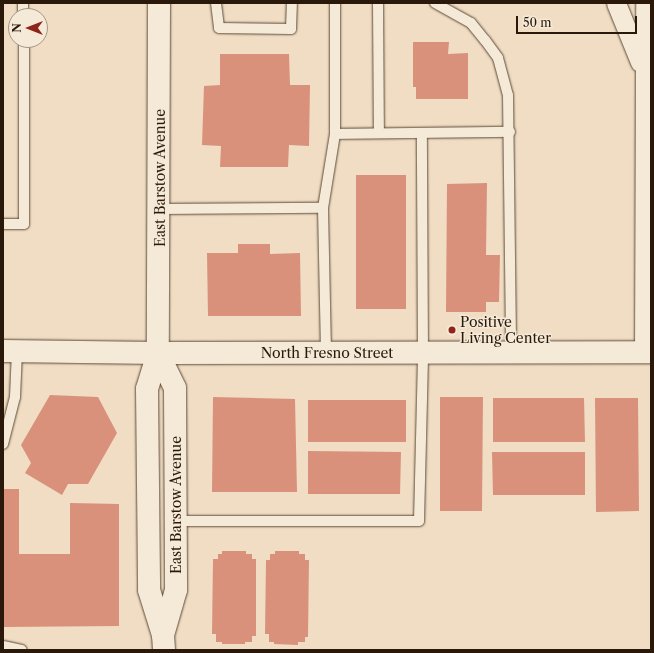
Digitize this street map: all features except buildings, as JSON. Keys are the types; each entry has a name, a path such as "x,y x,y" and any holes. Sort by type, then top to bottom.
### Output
{"main road":[{"name":"East Barstow Avenue","path":"160,3 158,354 146,389 149,590 163,642"},
{"name":"North Fresno Street","path":"10,351 158,354 326,352 647,352"},
{"name":"East Barstow Avenue","path":"158,354 175,388 176,590 163,642"}],"street":[{"path":"616,3 648,83"},
{"path":"645,3 648,83 647,352"}],"lane":[{"path":"216,3 219,28 291,29 292,3"},
{"path":"326,352 323,208 335,134 335,3"},
{"path":"378,3 379,134"},
{"path":"435,3 471,23 498,58 508,95 510,132 511,352"},
{"path":"3,224 24,224 24,48"},
{"path":"335,134 510,132"},
{"path":"176,521 419,521 423,353 422,133"},
{"path":"160,209 323,208"},
{"path":"3,444 6,413 15,397 10,351"},
{"path":"3,646 22,650"}],"place":[{"name":"Positive Living Center","path":"452,330"}]}
